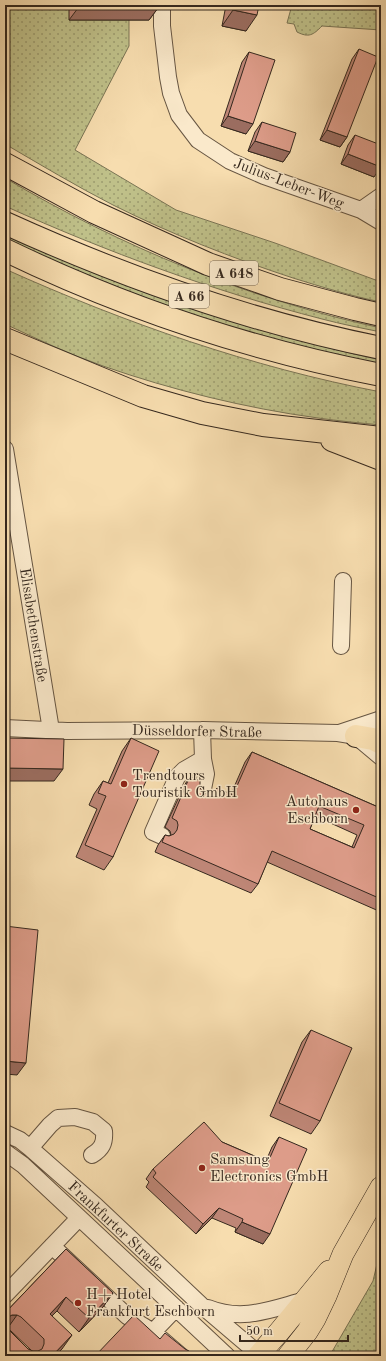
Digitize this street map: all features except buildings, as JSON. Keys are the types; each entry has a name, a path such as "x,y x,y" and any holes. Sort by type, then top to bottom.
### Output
{"highway":[{"name":"A 648","path":"5,164 94,212 208,264 280,289 381,315"},
{"name":"A 66","path":"5,223 109,268 196,298 270,321 381,348"},
{"name":"A 66","path":"5,250 44,269 90,288 188,324 267,348 350,369 381,375"},
{"path":"5,339 143,396 202,413 263,424 381,438"},
{"path":"307,430 381,459"},
{"path":"347,735 373,739 381,743"}],"main road":[{"path":"288,1356 307,1332 315,1319 343,1254 381,1187"},
{"path":"259,1356 343,1254"}],"street":[{"name":"Julius-Leber-Weg","path":"162,5 163,33 171,92 179,115 198,140 230,161 264,176 361,210 381,222"},
{"name":"Julius-Leber-Weg","path":"361,210 381,196"},
{"name":"Elisabethenstraße","path":"5,449 51,730"},
{"path":"341,646 343,581"},
{"name":"Düsseldorfer Straße","path":"5,728 51,730 202,730 347,735 381,719"},
{"path":"202,730 203,759 206,774 202,794"},
{"path":"347,735 381,757"},
{"path":"162,836 153,832 177,777 184,770 203,759"},
{"path":"30,1148 58,1118 75,1117 93,1122 104,1131 105,1141 100,1150 92,1155"},
{"name":"Frankfurter Straße","path":"5,1133 20,1140 30,1148 96,1206 201,1305 259,1356"},
{"name":"Frankfurter Straße","path":"5,1152 23,1165 227,1356"},
{"path":"5,1295 79,1218"},
{"path":"52,1246 127,1316 153,1332 181,1356"},
{"path":"201,1305 225,1314 236,1315 270,1310 306,1300"},
{"path":"153,1332 176,1308"}],"green space":[{"path":"5,5 129,5 129,46 75,150 176,210 275,243 381,282 381,302 293,278 179,236 99,198 5,144"},
{"path":"292,5 381,5 381,30 322,26 311,35 305,35 297,32 294,24 287,23"},
{"path":"5,178 94,226 187,268 234,286 283,302 331,316 381,328 381,332 281,308 201,283 121,255 5,206"},
{"path":"5,234 50,255 142,292 284,337 381,360 381,364 288,343 172,308 5,240"},
{"path":"5,269 50,289 142,325 189,341 284,370 381,392 381,425 291,414 209,397 129,375 65,351 5,324"},
{"path":"381,1247 381,1356 329,1356 373,1281"}],"place":[{"name":"Trendtours Touristik GmbH","path":"124,784"},
{"name":"Autohaus Eschborn","path":"356,810"},
{"name":"Samsung Electronics GmbH","path":"202,1168"},
{"name":"H+ Hotel Frankfurt Eschborn","path":"78,1303"}]}
